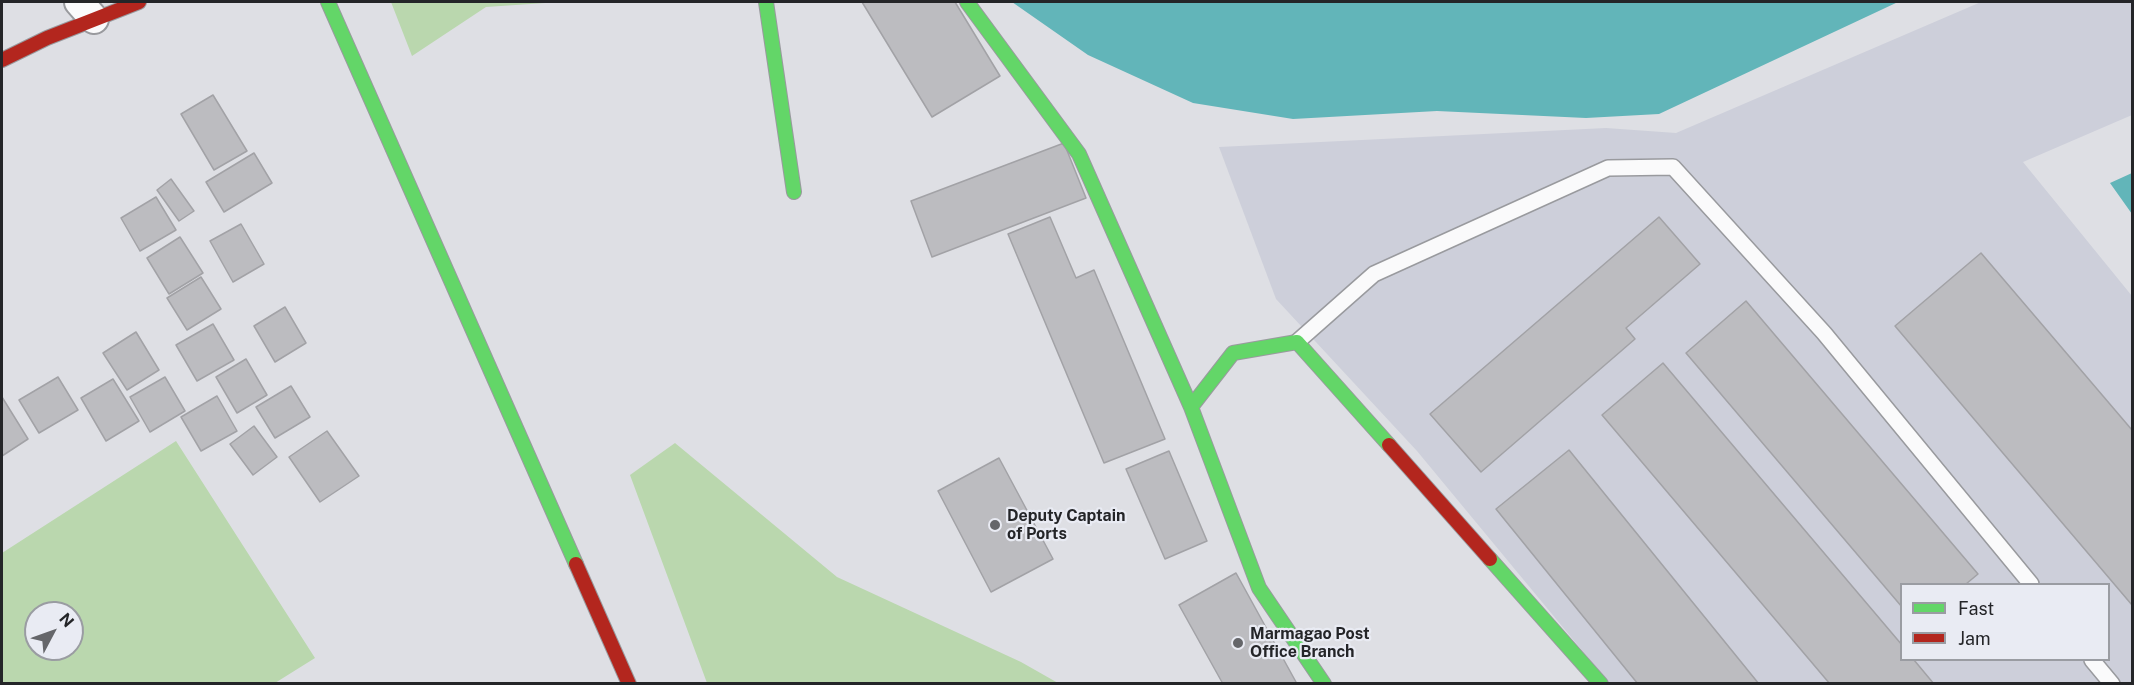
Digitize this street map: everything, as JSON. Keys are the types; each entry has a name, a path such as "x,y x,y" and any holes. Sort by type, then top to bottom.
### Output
{"street":[{"path":"2,60 47,38 87,10 139,2"},
{"path":"328,2 629,684"},
{"path":"766,2 794,192"},
{"path":"967,2 1079,154 1191,408 1259,588 1324,684"},
{"path":"1191,408 1233,353 1297,342 1601,684"}],"lane":[{"path":"1297,342 1374,274 1608,168 1673,167 1824,333 2029,583"},
{"path":"2093,661 2112,684"}],"shaded area":[{"path":"1981,2 2132,2 2132,115 2023,162 2132,296 2132,683 1609,683 1417,451 1276,299 1219,147 1606,128 1676,133"}],"green space":[{"path":"391,2 560,2 486,7 412,56"},
{"path":"176,441 315,658 275,683 2,683 2,553"},
{"path":"675,443 837,577 1021,662 1058,683 707,683 630,475"}],"water":[{"path":"1012,2 1898,2 1659,114 1586,118 1437,111 1293,119 1193,103 1088,55"},
{"path":"2132,173 2132,214 2110,183"}],"building":[{"path":"862,2 955,2 1000,76 932,117"},
{"path":"213,95 247,151 214,170 181,114"},
{"path":"1064,143 1086,198 932,257 911,201"},
{"path":"254,153 272,183 224,212 206,182"},
{"path":"171,179 194,211 179,221 157,190"},
{"path":"156,197 176,230 140,251 121,218"},
{"path":"1050,217 1076,278 1094,270 1165,439 1104,463 1008,234"},
{"path":"1659,217 1700,264 1626,328 1635,339 1481,472 1430,414"},
{"path":"241,224 264,264 233,282 210,241"},
{"path":"180,237 203,273 169,294 147,258"},
{"path":"1981,253 2132,430 2132,605 1895,326"},
{"path":"201,277 221,309 187,330 167,298"},
{"path":"1746,301 1978,574 1967,583 1900,583 1900,605 1686,353"},
{"path":"285,307 306,343 275,362 254,326"},
{"path":"213,324 234,360 197,381 176,345"},
{"path":"136,332 159,370 127,390 103,353"},
{"path":"246,359 267,395 237,413 216,377"},
{"path":"1663,363 1900,643 1900,661 1915,661 1934,684 1830,684 1602,415"},
{"path":"58,377 78,410 39,433 19,400"},
{"path":"165,377 185,411 150,432 130,397"},
{"path":"113,379 139,421 106,441 81,398"},
{"path":"291,386 310,417 275,438 256,407"},
{"path":"217,396 237,431 201,451 181,417"},
{"path":"2,397 28,439 2,456"},
{"path":"254,426 277,457 253,475 230,444"},
{"path":"327,431 359,476 320,502 289,457"},
{"path":"1569,450 1759,684 1638,684 1496,509"},
{"path":"1169,451 1207,541 1165,559 1126,469"},
{"name":"Deputy Captain of Ports","path":"999,458 1053,559 991,592 938,491"},
{"name":"Marmagao Post Office Branch","path":"1236,573 1296,682 1294,684 1223,684 1179,605"}],"traffic: fast":[{"path":"328,2 576,564"},
{"path":"766,2 794,192"},
{"path":"967,2 1079,154 1191,407"},
{"path":"1324,684 1259,588 1191,407 1233,353 1297,342 1389,445"},
{"path":"1490,559 1601,684"}],"traffic: jam":[{"path":"2,60 47,38 139,2"},
{"path":"1389,445 1490,559"},
{"path":"576,564 629,684"}],"place":[{"name":"Deputy Captain of Ports","path":"995,525"},
{"name":"Marmagao Post Office Branch","path":"1238,643"}]}
